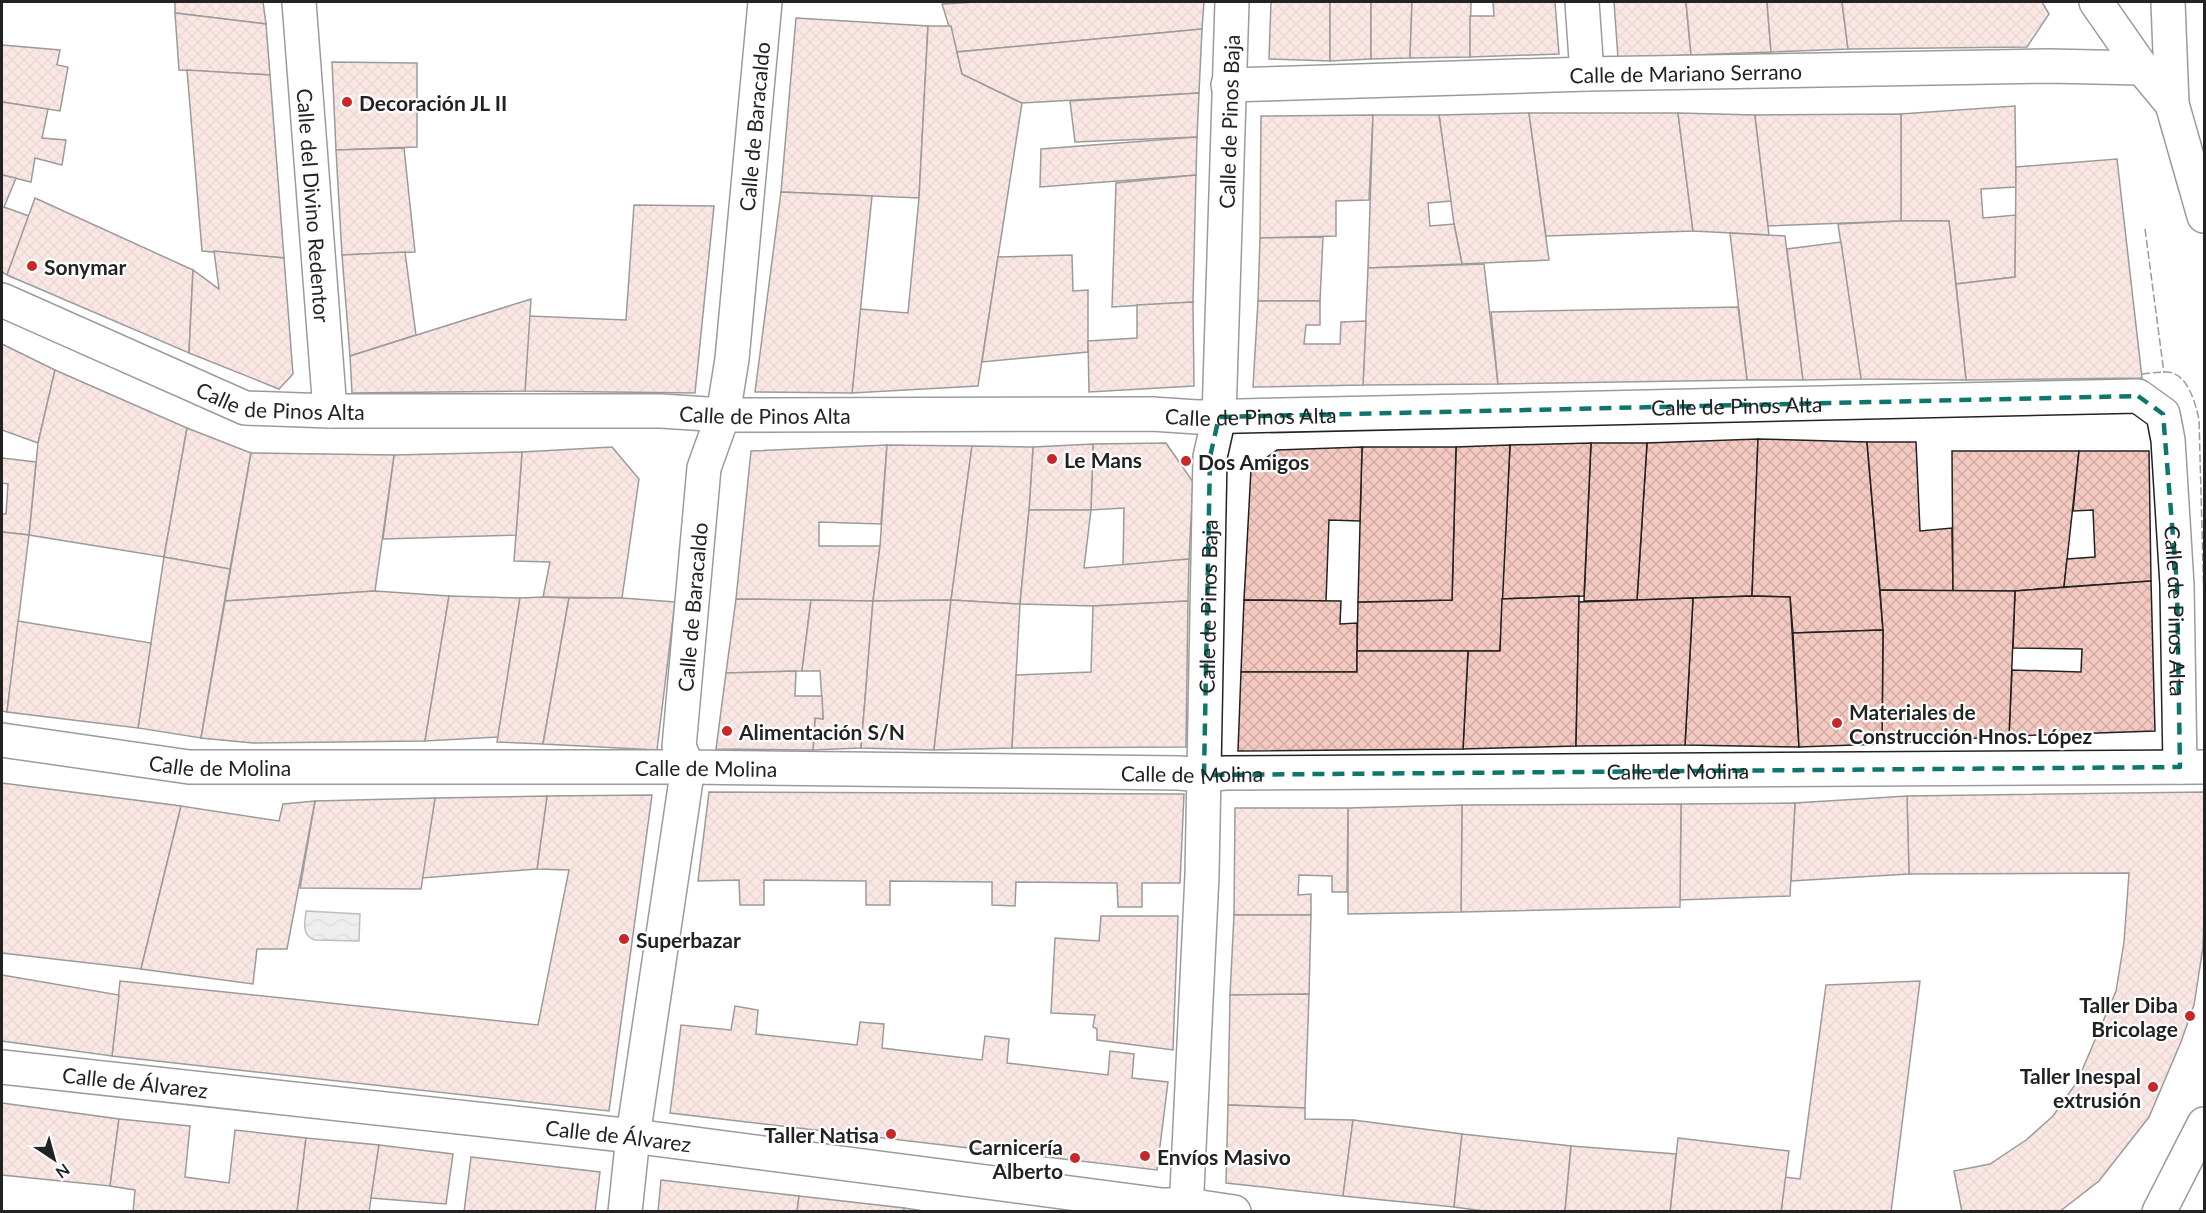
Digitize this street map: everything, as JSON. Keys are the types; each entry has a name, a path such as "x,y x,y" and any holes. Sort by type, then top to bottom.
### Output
{"street":[{"name":"Calle del Divino Redentor","path":"299,2 330,411"},
{"name":"Calle de Baracaldo","path":"625,1212 633,1136 688,767 679,747 704,468 723,415 732,359 765,2"},
{"name":"Calle de Pinos Baja","path":"1187,1208 1202,875 1210,457 1219,417 1232,2"},
{"path":"1582,2 1587,74"},
{"path":"2096,2 2142,68 2172,104"},
{"path":"2168,2 2172,104 2205,216"},
{"name":"Calle de Mariano Serrano","path":"1228,84 1587,74 2060,66 2142,68"},
{"name":"Calle de Pinos Alta","path":"2,300 245,408 330,411 661,411 723,415 1152,414 1219,417 2138,396 2163,414 2168,440 2192,767"},
{"name":"Calle de Molina","path":"2,740 189,766 688,767 1204,775 1225,773 2192,767"},
{"name":"Calle de Álvarez","path":"2,1067 633,1136 1187,1208 1234,1212"},
{"path":"2159,1212 2205,1124"}],"highlighted area":[{"path":"2138,396 2163,414 2177,585 2180,767 1204,775 1210,457 1219,417"}],"water":[{"path":"306,911 360,914 359,941 311,938 305,928"}],"building":[{"path":"175,2 263,2 266,24 175,13"},
{"path":"1204,2 1202,29 957,52 942,4"},
{"path":"1271,2 1330,2 1330,61 1269,59"},
{"path":"1330,2 1371,2 1371,59 1330,61"},
{"path":"1371,2 1412,2 1410,58 1371,59"},
{"path":"1412,2 1471,2 1470,57 1410,58"},
{"path":"1493,2 1555,2 1559,54 1470,57 1470,16 1494,16"},
{"path":"1614,2 1686,2 1691,55 1618,58"},
{"path":"1686,2 1767,2 1771,52 1691,55"},
{"path":"1767,2 1842,2 1848,49 1771,52"},
{"path":"1842,2 2042,2 2049,14 2027,47 1848,49"},
{"path":"175,13 266,24 270,75 179,70"},
{"path":"796,18 928,26 919,198 781,192"},
{"path":"928,26 951,26 962,74 1022,103 978,386 852,393 860,309 908,313 919,198"},
{"path":"1202,29 1199,93 1022,103 962,74 957,52"},
{"path":"2,45 60,50 57,65 68,67 60,111 2,102"},
{"path":"332,62 417,63 417,147 336,150"},
{"path":"187,70 270,75 284,258 202,251"},
{"path":"1199,93 1197,137 1075,142 1070,101"},
{"path":"2,102 48,109 42,138 66,140 62,165 35,158 31,182 2,175"},
{"path":"2015,106 2016,187 1981,189 1983,218 2016,215 2015,277 1956,284 1949,221 1901,221 1901,114"},
{"path":"1529,113 1549,260 1462,264 1454,224 1439,115"},
{"path":"1529,113 1678,113 1693,231 1546,236"},
{"path":"1678,113 1755,115 1769,235 1693,231"},
{"path":"1901,114 1901,221 1768,226 1755,115"},
{"path":"1373,115 1369,200 1336,201 1336,236 1260,238 1261,116"},
{"path":"1373,115 1439,115 1451,201 1428,203 1430,226 1454,224 1462,264 1368,268"},
{"path":"1197,137 1196,175 1040,187 1041,149"},
{"path":"404,148 415,252 342,255 336,150"},
{"path":"2117,159 2142,378 1966,380 1956,284 2015,277 2016,167"},
{"path":"2,175 16,178 4,207 29,216 7,275 2,272"},
{"path":"1196,175 1193,302 1112,307 1116,183"},
{"path":"781,192 872,196 852,393 755,392"},
{"path":"35,198 193,270 189,353 7,275"},
{"path":"634,205 714,206 695,393 525,391 529,316 626,320"},
{"path":"1949,221 1966,380 1861,379 1838,224"},
{"path":"1730,233 1785,236 1803,380 1747,380"},
{"path":"1323,237 1320,301 1258,301 1260,238"},
{"path":"1841,242 1861,379 1803,380 1787,249"},
{"path":"214,251 284,258 293,374 279,389 189,353 193,270 219,289"},
{"path":"405,252 416,335 350,356 342,255"},
{"path":"1072,255 1073,291 1088,290 1088,352 982,362 998,257"},
{"path":"1484,264 1498,384 1363,385 1368,268"},
{"path":"531,299 525,391 352,393 350,356"},
{"path":"1258,301 1320,301 1320,325 1306,325 1304,344 1340,344 1341,322 1366,321 1363,385 1253,387"},
{"path":"1193,302 1194,386 1089,392 1088,341 1137,338 1137,305"},
{"path":"1738,307 1747,380 1498,384 1491,312"},
{"path":"2,344 55,370 38,443 2,430"},
{"path":"55,370 187,428 164,557 29,535 38,443"},
{"path":"187,428 251,453 230,569 164,557"},
{"path":"1758,439 1752,596 1637,600 1647,443"},
{"path":"1758,439 1867,442 1883,630 1793,633 1790,597 1752,596"},
{"path":"1867,442 1916,442 1920,531 1952,528 1953,591 1880,590"},
{"path":"1166,443 1193,482 1189,559 1123,565 1124,508 1091,510 1093,444"},
{"path":"1591,443 1647,443 1637,600 1584,601"},
{"path":"1591,443 1584,596 1502,599 1510,445"},
{"path":"1093,444 1091,510 1029,510 1033,447"},
{"path":"887,445 881,524 819,522 819,546 880,546 873,601 736,599 751,451"},
{"path":"887,445 972,446 951,600 873,601 880,546"},
{"path":"1510,445 1500,651 1357,651 1358,602 1452,600 1456,447"},
{"path":"972,446 1033,447 1020,604 951,600"},
{"path":"612,447 639,479 622,598 543,597 550,562 514,561 522,452"},
{"path":"1362,447 1456,447 1452,600 1358,602"},
{"path":"1362,447 1360,521 1329,520 1326,601 1244,600 1251,469 1277,450"},
{"path":"1952,451 2079,451 2064,587 2015,591 1953,591"},
{"path":"2079,451 2149,451 2151,581 2064,587 2067,559 2095,557 2093,510 2073,511"},
{"path":"522,452 516,535 383,539 394,455"},
{"path":"251,453 394,455 375,591 225,601"},
{"path":"2,458 36,462 29,535 2,532 2,514 6,514 8,484 2,483"},
{"path":"1029,510 1091,510 1084,568 1189,559 1188,601 1093,606 1020,604"},
{"path":"2,532 29,535 7,712 2,711"},
{"path":"164,557 230,569 201,738 138,728"},
{"path":"2151,581 2155,731 2009,736 2012,670 2081,672 2082,649 2013,648 2015,591"},
{"path":"1880,590 2015,591 2009,736 1882,744 1883,630"},
{"path":"375,591 449,596 425,741 253,743 201,738 225,601"},
{"path":"449,596 520,598 498,737 425,741"},
{"path":"1579,596 1576,746 1463,749 1468,651 1500,651 1502,599"},
{"path":"1790,597 1799,747 1685,745 1693,598"},
{"path":"520,598 569,598 543,744 497,742"},
{"path":"569,598 622,598 675,602 657,750 543,744"},
{"path":"1693,598 1685,745 1576,746 1579,602"},
{"path":"736,599 811,600 802,671 726,673"},
{"path":"811,600 873,601 861,748 813,750 815,718 823,719 820,671 802,671"},
{"path":"951,600 934,750 861,748 873,601"},
{"path":"951,600 1020,604 1012,748 934,750"},
{"path":"1244,600 1341,601 1340,624 1357,623 1357,672 1241,672"},
{"path":"1188,601 1186,747 1012,748 1016,675 1091,672 1093,606"},
{"path":"18,621 151,643 138,728 7,712"},
{"path":"1883,630 1882,744 1799,747 1793,633"},
{"path":"1357,651 1468,651 1463,749 1238,751 1241,672 1357,672"},
{"path":"796,671 795,696 822,696 823,719 815,718 813,750 716,749 726,673"},
{"path":"2,783 181,806 141,969 2,953"},
{"path":"709,792 1184,794 1180,883 1142,883 1142,907 1118,907 1117,883 1016,882 1015,906 992,905 992,882 890,881 890,905 866,905 866,881 764,880 764,905 740,905 739,880 698,881"},
{"path":"2204,792 2203,947 2194,1005 2149,1117 2099,1181 2059,1212 1962,1212 1954,1171 1990,1164 2026,1140 2053,1116 2077,1082 2116,991 2124,942 2129,873 1909,874 1907,796"},
{"path":"652,795 609,1111 112,1056 120,981 538,1025 569,870 537,869 547,796"},
{"path":"547,796 537,869 422,878 435,798"},
{"path":"1907,796 1909,874 1791,881 1795,803"},
{"path":"435,798 421,889 300,888 315,801"},
{"path":"315,801 287,949 257,949 253,984 141,969 181,806 279,821 283,804"},
{"path":"1795,803 1790,896 1680,900 1681,804"},
{"path":"1681,804 1680,907 1461,912 1462,805"},
{"path":"1462,805 1461,912 1348,914 1348,808"},
{"path":"1235,808 1348,808 1347,892 1332,892 1332,876 1299,875 1298,895 1311,894 1311,915 1234,915"},
{"path":"1234,915 1311,915 1309,994 1230,995"},
{"path":"1101,916 1178,916 1173,1050 1097,1040 1097,1029 1093,1027 1095,1015 1051,1013 1055,938 1099,941"},
{"path":"2,975 119,995 112,1056 2,1041"},
{"path":"1920,981 1891,1212 1781,1212 1785,1177 1800,1179 1826,985"},
{"path":"1309,994 1305,1108 1228,1105 1230,995"},
{"path":"735,1006 758,1010 756,1034 857,1045 860,1022 884,1024 882,1048 982,1060 985,1036 1009,1039 1007,1063 1108,1075 1110,1051 1134,1054 1132,1078 1168,1082 1157,1170 670,1113 681,1025 731,1030"},
{"path":"2,1103 119,1119 110,1186 2,1175"},
{"path":"1228,1105 1305,1108 1305,1119 1353,1120 1343,1196 1226,1183"},
{"path":"119,1119 190,1126 185,1177 229,1183 235,1130 306,1138 297,1212 133,1212 135,1190 110,1186"},
{"path":"1353,1120 1462,1134 1454,1207 1343,1196"},
{"path":"1462,1134 1571,1146 1565,1212 1491,1212 1454,1207"},
{"path":"306,1138 379,1145 369,1212 297,1212"},
{"path":"1678,1138 1789,1151 1781,1212 1670,1212"},
{"path":"379,1145 453,1154 446,1204 371,1198"},
{"path":"1571,1146 1676,1154 1670,1212 1565,1212"},
{"path":"471,1157 600,1172 595,1212 464,1212"},
{"path":"661,1180 799,1196 797,1212 658,1212"},
{"path":"799,1196 904,1208 904,1212 797,1212"},
{"path":"904,1208 931,1212 904,1212"}],"fence":[{"path":"2145,229 2164,373"},
{"path":"2142,374 2167,372 2180,378 2193,397 2199,419 2204,603"}],"place":[{"name":"Decoración JL II","path":"347,102"},
{"name":"Sonymar","path":"32,266"},
{"name":"Le Mans","path":"1052,459"},
{"name":"Dos Amigos","path":"1186,461"},
{"name":"Materiales de Construcción Hnos. López","path":"1837,723"},
{"name":"Alimentación S/N","path":"727,731"},
{"name":"Superbazar","path":"624,939"},
{"name":"Taller Diba Bricolage","path":"2190,1016"},
{"name":"Taller Inespal extrusión","path":"2153,1087"},
{"name":"Taller Natisa","path":"891,1134"},
{"name":"Envíos Masivo","path":"1145,1156"},
{"name":"Carnicería Alberto","path":"1075,1158"}]}
